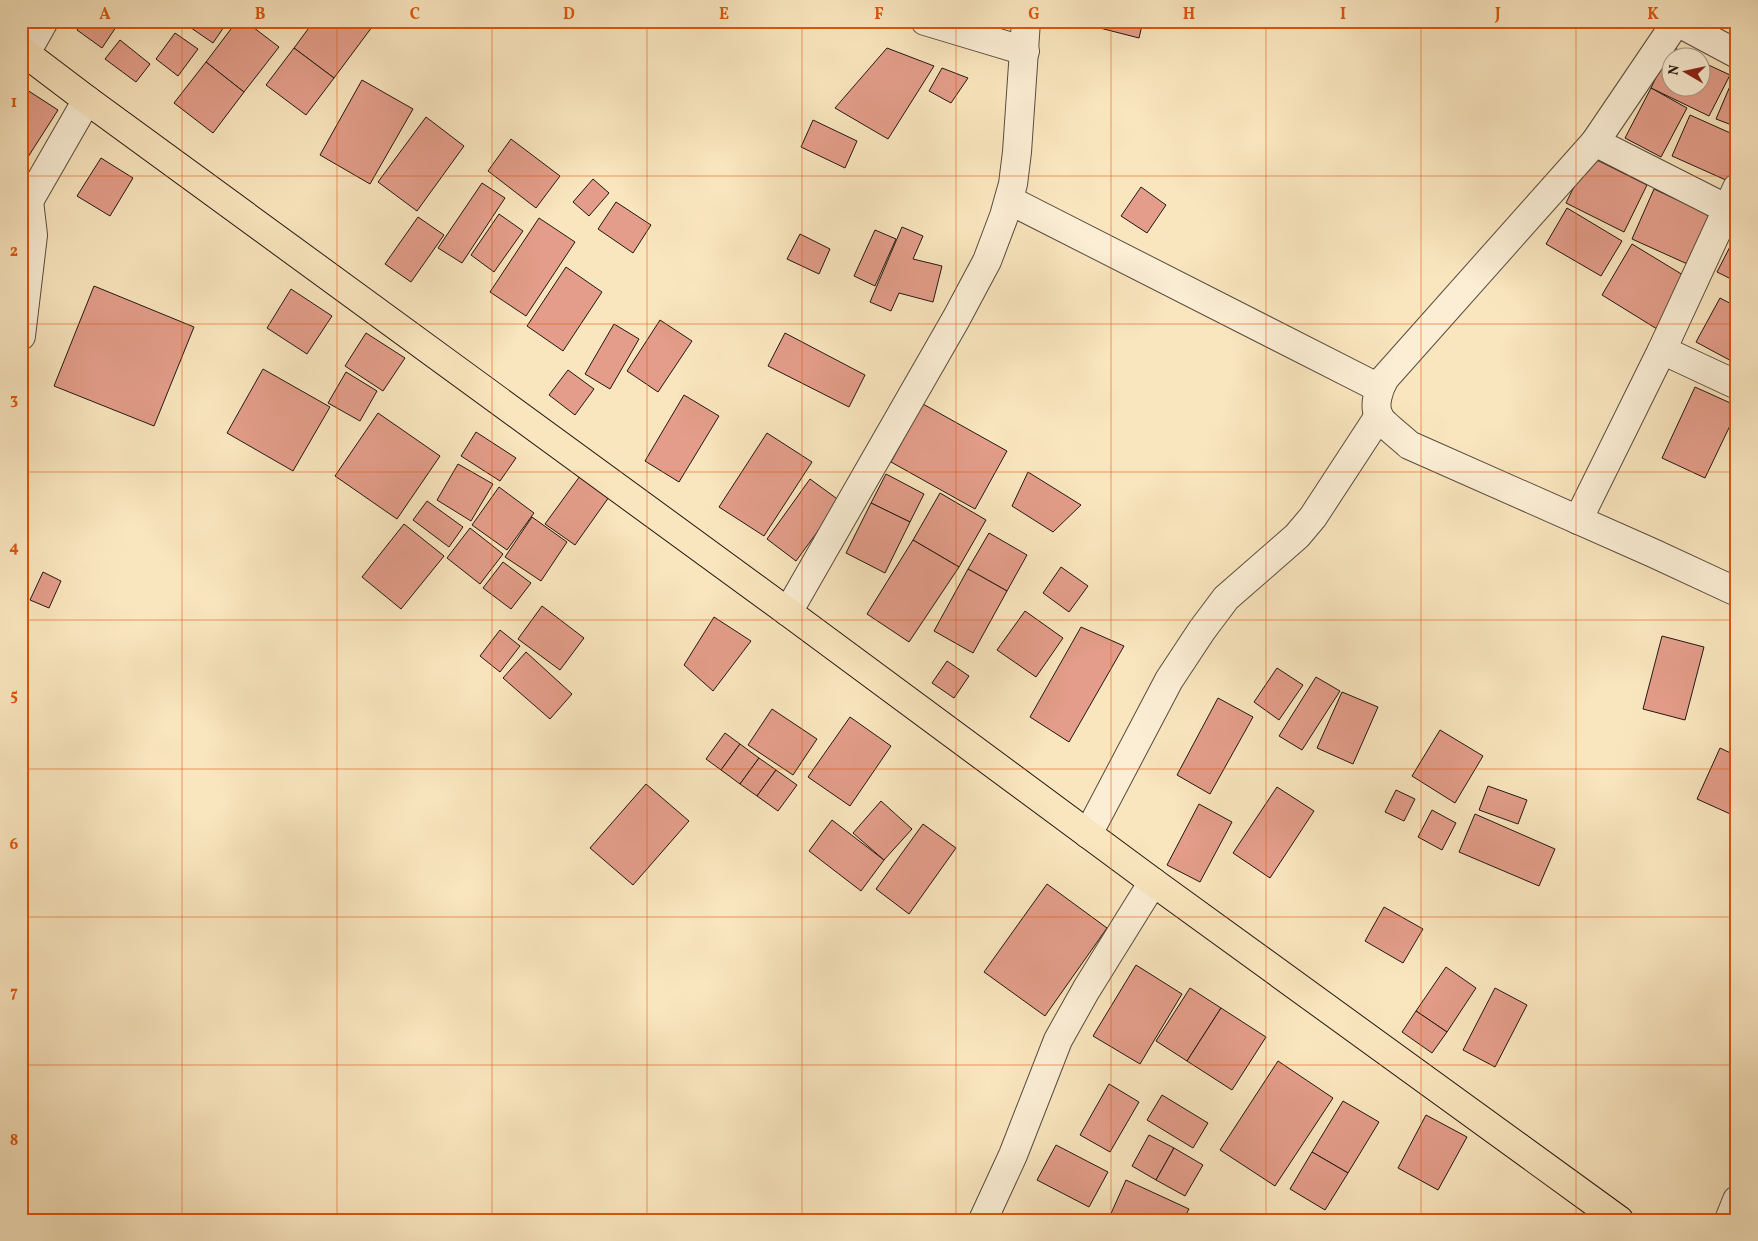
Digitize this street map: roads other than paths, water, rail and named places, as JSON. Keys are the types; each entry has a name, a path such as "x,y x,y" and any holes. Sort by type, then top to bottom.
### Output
{"main road":[{"path":"24,52 1153,882 1619,1220"}],"street":[{"path":"24,52 44,21"},
{"path":"925,21 1025,51"},
{"path":"788,612 956,319 987,261 1009,200 1017,152 1026,21"},
{"path":"1737,54 1677,22 1595,142 1385,378 1379,388 1377,405 1379,416 1409,444 1737,592"},
{"path":"21,336 33,234 25,211 87,100"},
{"path":"1578,520 1733,203 1595,142"},
{"path":"1009,200 1379,388"},
{"path":"1662,350 1737,386"},
{"path":"1088,834 1170,680 1202,630 1226,598 1297,536 1313,517 1379,416"},
{"path":"983,1220 1013,1154 1058,1040 1086,990 1153,882"},
{"path":"1729,1220 1737,1200"}]}
